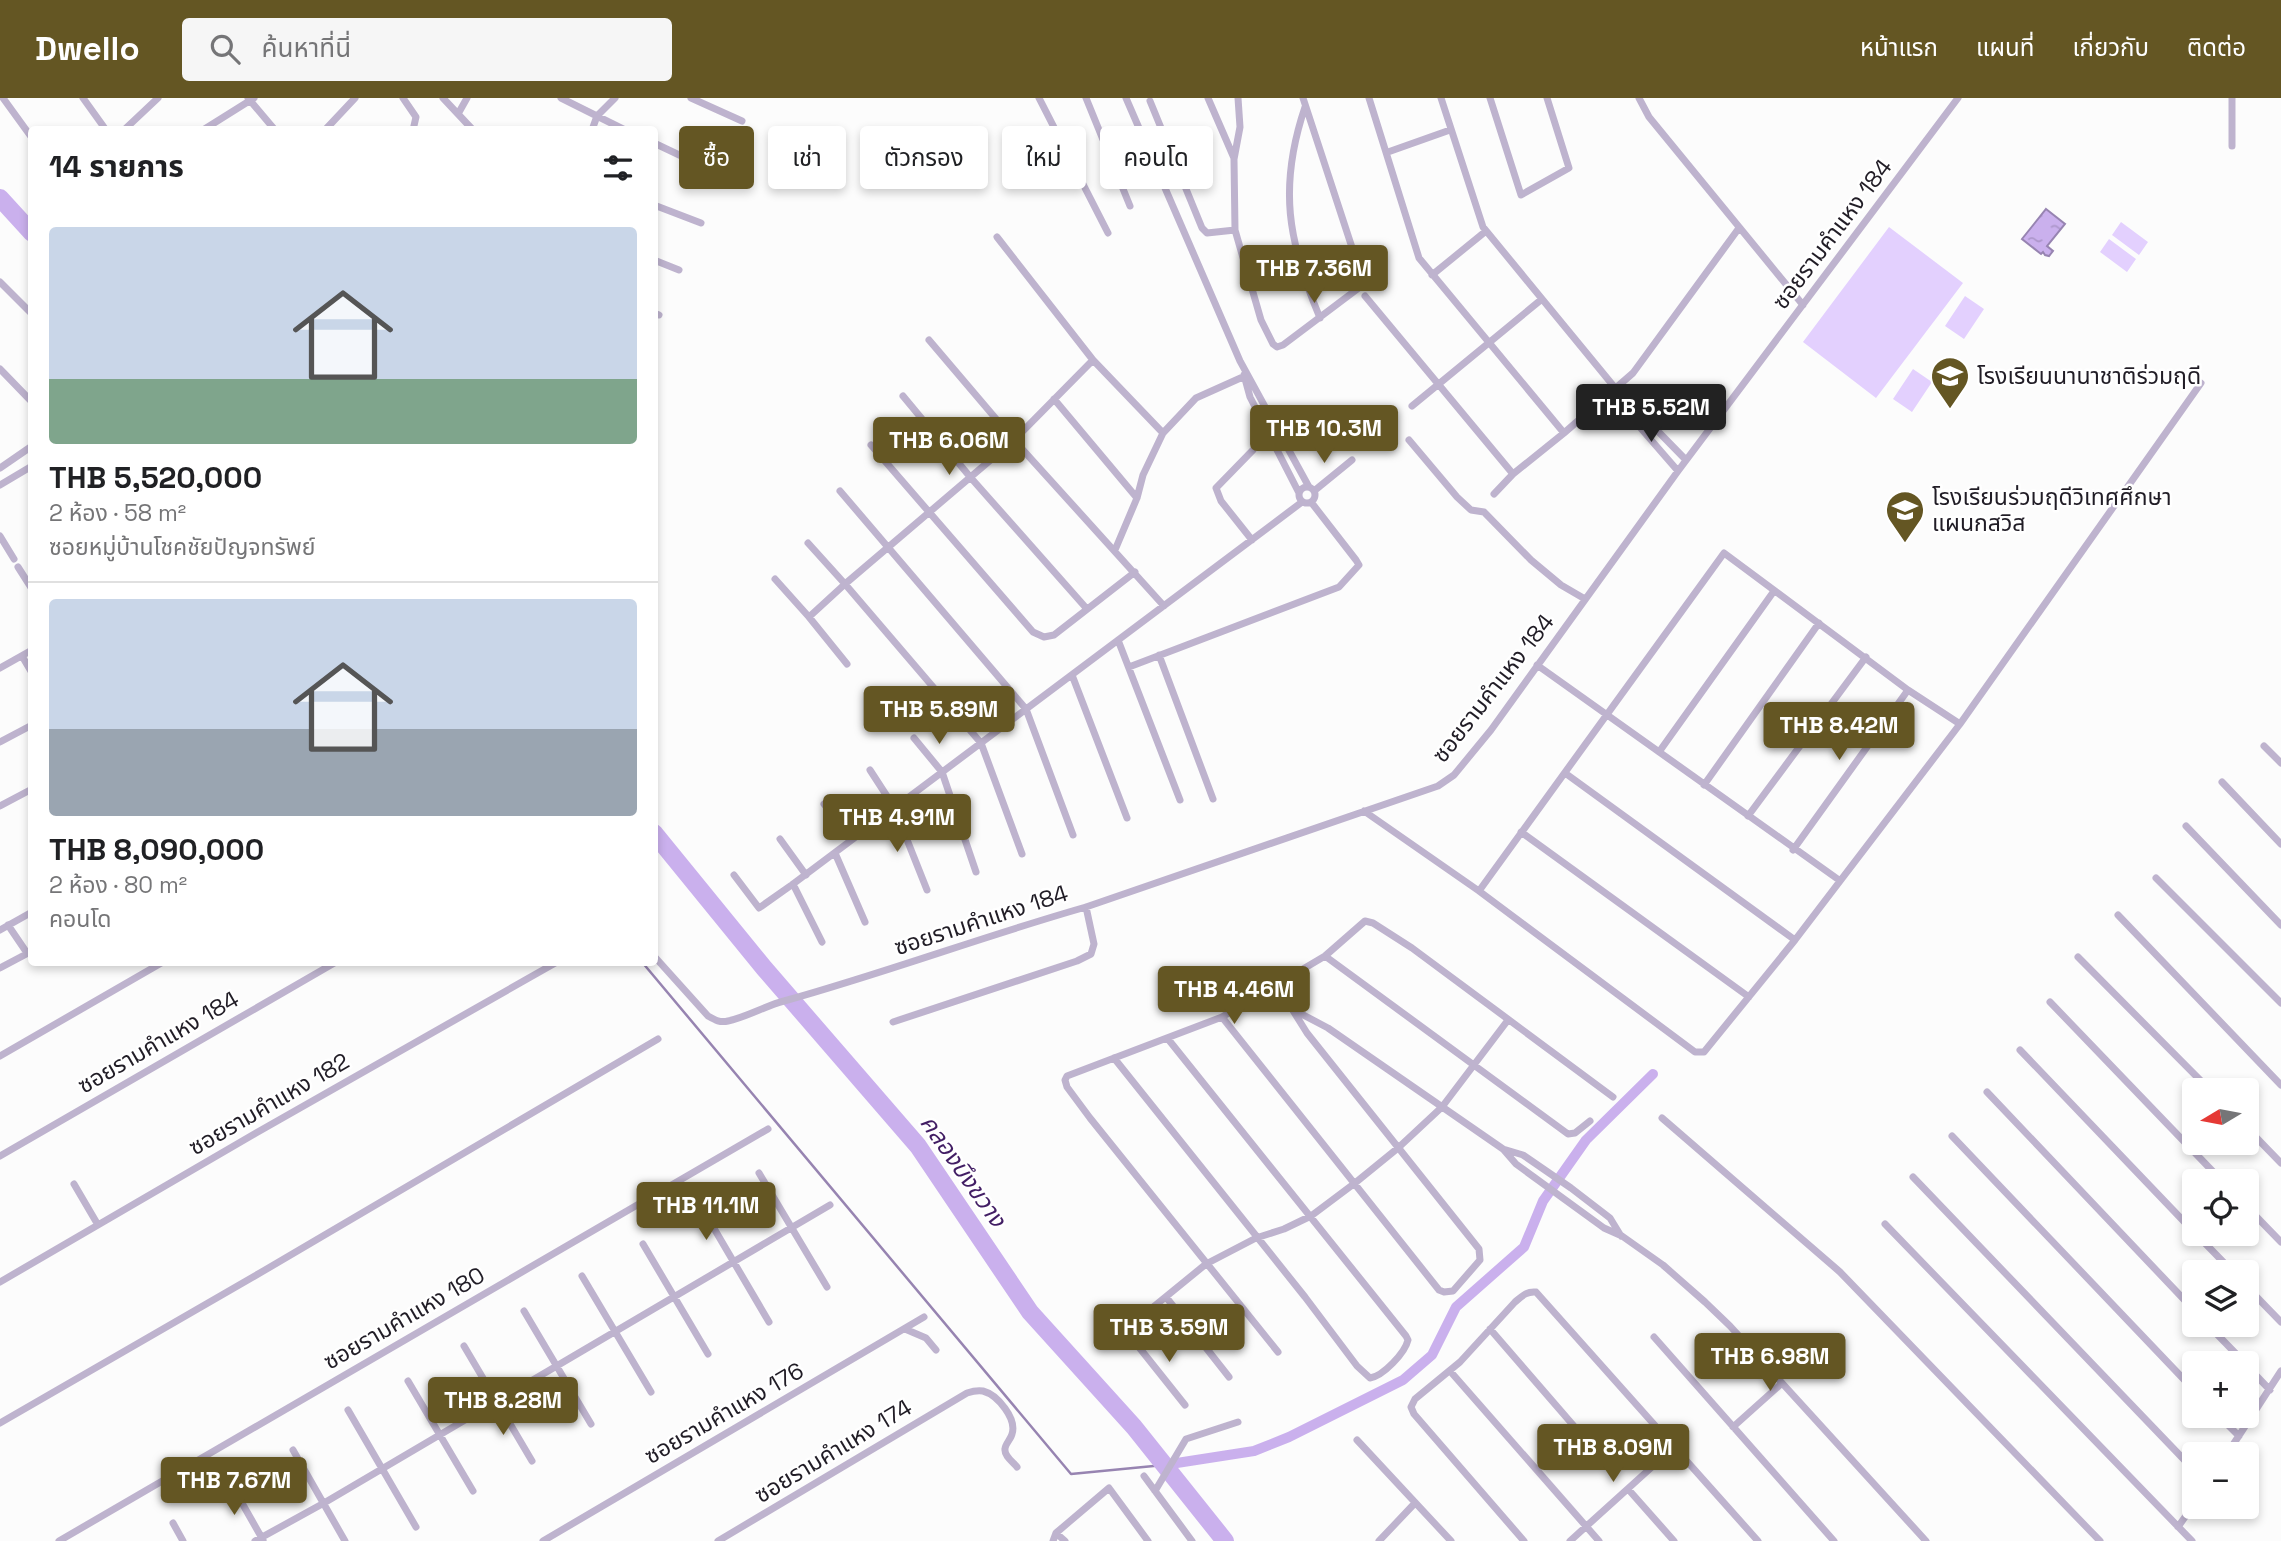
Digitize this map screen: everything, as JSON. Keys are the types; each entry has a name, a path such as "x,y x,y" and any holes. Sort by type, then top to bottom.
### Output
{"street":[{"path":"3,98 28,132"},
{"path":"83,98 103,126"},
{"path":"128,126 158,98"},
{"path":"329,126 355,98"},
{"path":"402,98 416,117 414,126"},
{"path":"443,98 469,126"},
{"path":"457,114 467,98"},
{"path":"561,98 617,126"},
{"path":"593,126 597,116 614,98"},
{"path":"691,98 742,121"},
{"path":"1039,98 1108,233"},
{"path":"1086,98 1130,206"},
{"path":"1126,98 1240,361 1312,489 1315,497 1311,502"},
{"path":"1208,98 1234,159"},
{"path":"1238,98 1239,141 1234,159 1235,230 1261,320 1277,347 1364,284 1304,102"},
{"path":"1369,98 1419,258 1564,433"},
{"path":"1440,98 1483,227 1616,389 1638,425 1678,471"},
{"path":"1490,98 1521,195 1569,168 1547,98"},
{"path":"1639,98 1649,117 1804,305"},
{"name":"ซอยรามคำแหง 184","path":"658,960 708,1016 717,1021 728,1021 767,1006 1086,907 1438,786 1454,775 1491,730 1686,460 1958,98"},
{"path":"2232,98 2232,146"},
{"path":"209,126 251,99 272,126"},
{"path":"1150,101 1202,228 1207,233 1235,230"},
{"path":"1304,102 1295,137 1289,202 1292,234 1302,274 1320,318"},
{"path":"1388,152 1450,130"},
{"path":"658,145 679,155"},
{"path":"658,207 701,223"},
{"path":"1494,494 1513,474 1633,373 1740,228"},
{"path":"1432,275 1486,230"},
{"path":"997,237 1093,360 1163,433"},
{"path":"658,262 679,270"},
{"path":"0,282 28,310"},
{"path":"1365,296 1513,474"},
{"path":"1412,406 1542,299"},
{"path":"929,340 1014,440 1164,606"},
{"path":"809,617 1014,440 1093,360"},
{"path":"1240,361 1250,397 1302,502"},
{"path":"0,369 28,398"},
{"path":"1115,551 1137,498 1143,475 1163,433 1196,398 1244,376"},
{"path":"1364,811 1479,891 1695,1052 1700,1053 1707,1049 1795,940 1960,724 2201,383"},
{"path":"903,396 971,478 1087,609"},
{"path":"1054,399 1137,498"},
{"path":"1630,408 1643,416 1686,460"},
{"path":"1271,438 1281,433"},
{"path":"1409,440 1471,510 1483,512 1531,560 1561,585 1585,599"},
{"path":"871,445 1033,632 1044,637 1054,635 1135,572"},
{"path":"0,468 28,449"},
{"path":"1252,540 1221,501 1216,488 1253,450"},
{"path":"1299,493 1303,488 1312,489 1352,460"},
{"path":"0,484 28,472"},
{"path":"840,491 1027,709 1073,835"},
{"path":"734,875 759,908 1302,502 1311,502"},
{"path":"1129,667 1339,587 1359,565 1311,502"},
{"path":"0,536 14,559"},
{"path":"808,542 981,743 1022,854"},
{"path":"1479,891 1724,553 1908,690 1960,724"},
{"path":"19,568 28,583"},
{"path":"775,579 847,664"},
{"path":"1659,752 1774,591"},
{"path":"1704,785 1819,622"},
{"path":"1118,640 1180,800"},
{"path":"0,668 28,652"},
{"path":"1159,655 1213,799"},
{"path":"22,656 28,666"},
{"path":"1748,816 1866,657"},
{"path":"1537,665 1793,850 1839,880"},
{"path":"1072,675 1127,818"},
{"path":"1793,850 1908,690"},
{"path":"0,742 28,726"},
{"path":"914,738 942,772 976,873"},
{"path":"2264,746 2281,763"},
{"path":"870,771 894,807 927,890"},
{"path":"1565,773 1795,940"},
{"path":"2222,782 2281,844"},
{"path":"0,806 28,791"},
{"path":"824,804 853,839"},
{"path":"2186,826 2281,925"},
{"path":"1521,832 1749,997"},
{"path":"780,839 806,874"},
{"path":"835,853 865,922"},
{"path":"2156,878 2281,1003"},
{"path":"793,884 822,942"},
{"path":"894,1022 1091,954 1094,944 1086,907"},
{"path":"0,930 28,914"},
{"path":"2118,915 2281,1085"},
{"path":"1278,1352 1065,1084 1067,1076 1222,1017 1325,956 1365,921 1373,923 1412,948 1613,1097"},
{"path":"8,925 28,951"},
{"path":"0,968 28,953"},
{"path":"1325,956 1568,1134 1575,1133 1590,1121"},
{"path":"2078,957 2198,1078"},
{"path":"0,1056 156,966"},
{"name":"ซอยรามคำแหง 184","path":"0,1156 329,966"},
{"name":"ซอยรามคำแหง 182","path":"0,1282 550,966"},
{"path":"1222,1017 1439,1290 1453,1291 1480,1259 1479,1249 1307,1033 1292,1009 1270,988"},
{"path":"2050,1002 2210,1169"},
{"path":"1292,1009 1328,1028 1503,1149 1516,1164 1604,1228 1622,1236 1663,1265 1730,1326 1926,1541"},
{"path":"1185,1405 1138,1346 1129,1332 1130,1326 1206,1264 1256,1238 1311,1216 1355,1183 1442,1107 1508,1020"},
{"path":"0,1423 658,1039"},
{"path":"1114,1058 1357,1366 1367,1376 1375,1378 1406,1347 1408,1340 1168,1039"},
{"path":"2020,1050 2182,1219"},
{"path":"1987,1092 2182,1297"},
{"path":"1662,1118 1840,1272 2100,1541"},
{"name":"ซอยรามคำแหง 180","path":"59,1541 768,1129"},
{"path":"1952,1136 2182,1377"},
{"path":"2259,1140 2281,1163"},
{"path":"1503,1149 1523,1155 1610,1218 1622,1236"},
{"path":"759,1173 827,1287"},
{"path":"1913,1177 2182,1457"},
{"path":"74,1184 98,1225"},
{"path":"230,1482 260,1540 830,1205"},
{"path":"702,1208 769,1322"},
{"path":"2259,1219 2281,1242"},
{"path":"1885,1224 2192,1541"},
{"path":"643,1244 708,1354"},
{"path":"2208,1246 2221,1260"},
{"path":"582,1276 651,1392"},
{"path":"1524,1541 1412,1410 1412,1404 1450,1371 1525,1294 1536,1292 1758,1541"},
{"path":"1166,1297 1229,1377"},
{"path":"2259,1299 2281,1322"},
{"path":"524,1311 591,1424"},
{"name":"ซอยรามคำแหง 176","path":"542,1541 924,1317"},
{"path":"905,1329 926,1338 936,1350"},
{"path":"1490,1329 1599,1455"},
{"path":"1654,1336 1834,1541"},
{"path":"2220,1337 2233,1351"},
{"path":"464,1346 532,1461"},
{"path":"1450,1371 1599,1541"},
{"path":"2235,1442 2281,1371"},
{"path":"2259,1378 2270,1390"},
{"path":"408,1381 473,1491"},
{"path":"1733,1427 1781,1384"},
{"name":"ซอยรามคำแหง 174","path":"718,1541 967,1393 979,1390 987,1392 1001,1404 1011,1418 1013,1434 1005,1452 1017,1467"},
{"path":"348,1410 416,1527"},
{"path":"1155,1491 1186,1439 1238,1422"},
{"path":"2231,1428 2239,1436"},
{"path":"1357,1440 1451,1541"},
{"path":"1570,1541 1674,1447"},
{"path":"293,1450 345,1541"},
{"path":"1144,1475 1192,1541"},
{"path":"1065,1541 1055,1537 1109,1488 1148,1541"},
{"path":"1629,1489 1674,1541"},
{"path":"1379,1541 1415,1503"},
{"path":"2178,1527 2184,1519"},
{"path":"173,1523 183,1541"}],"shaded area":[{"path":"2121,222 2148,242 2139,255 2112,235"},
{"path":"1889,227 1963,283 1876,398 1803,342"},
{"path":"2109,239 2136,259 2127,272 2100,252"},
{"path":"1965,296 1984,309 1964,339 1945,326"},
{"path":"1913,369 1932,382 1912,412 1893,399"}],"water":[{"path":"2046,209 2065,224 2047,246 2053,251 2049,256 2043,252 2041,254 2022,239"}],"waterway":[{"name":"คลองบึงขวาง","path":"0,198 28,229"},
{"name":"คลองบึงขวาง","path":"658,838 764,968 918,1146 1030,1312 1134,1427 1225,1541"},
{"path":"645,966 1071,1474 1164,1465"},
{"path":"1164,1465 1254,1451 1289,1437 1403,1380 1432,1355 1456,1307 1524,1247 1543,1201 1586,1140 1653,1074"}],"place":[{"name":"โรงเรียนนานาชาติร่วมฤดี","path":"1950,410"},
{"name":"โรงเรียนร่วมฤดีวิเทศศึกษา แผนกสวิส","path":"1905,544"}]}
